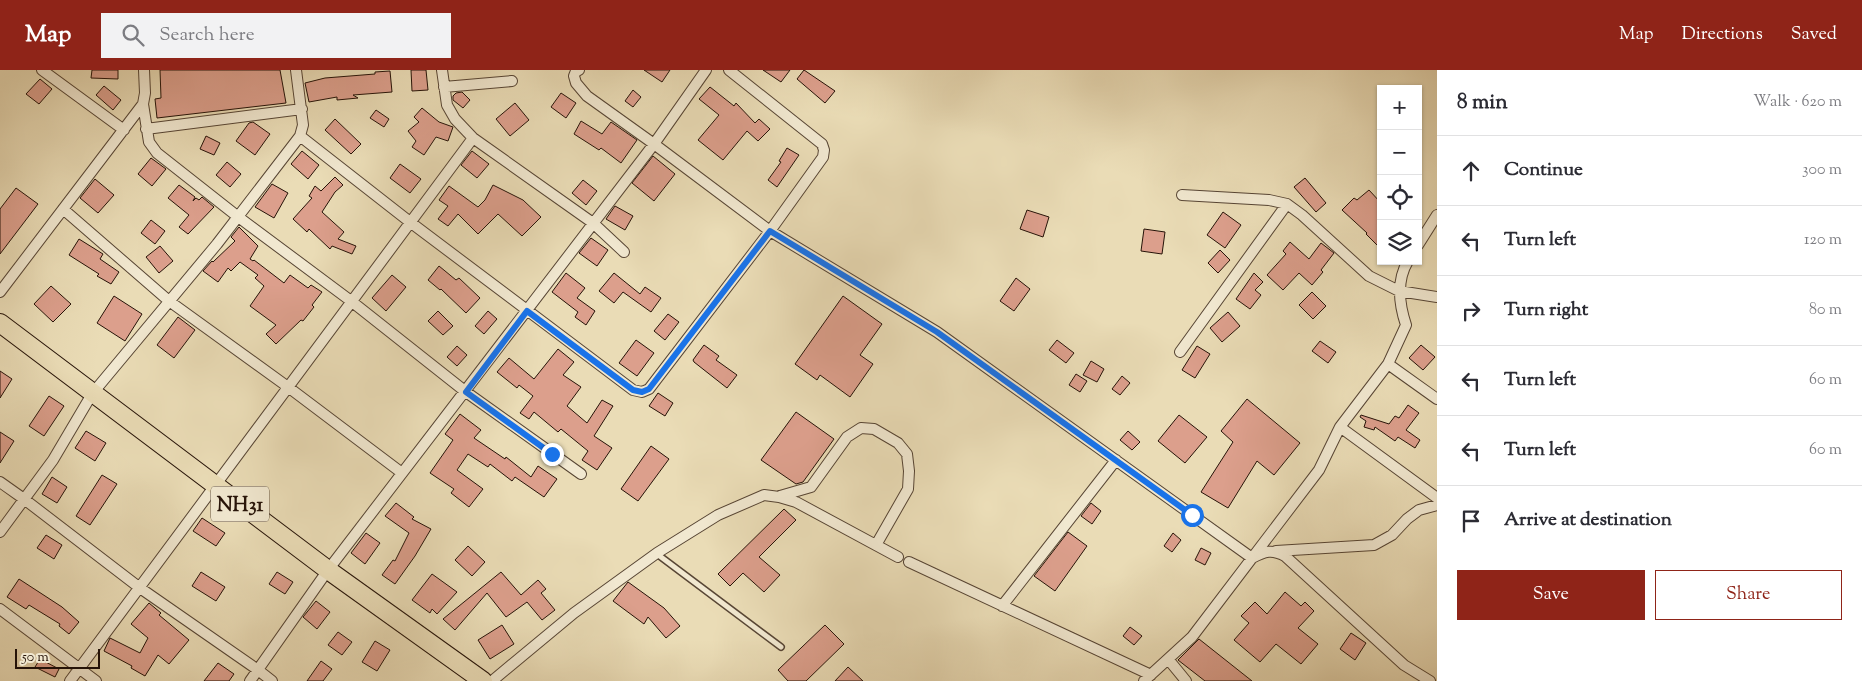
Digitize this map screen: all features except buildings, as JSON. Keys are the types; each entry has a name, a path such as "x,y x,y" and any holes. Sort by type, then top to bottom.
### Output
{"highway":[{"name":"NH31","path":"0,323 328,570 482,681"}],"street":[{"path":"42,70 124,130"},
{"path":"144,70 145,93 143,104 146,129 149,142 157,152 466,392 581,474"},
{"path":"0,532 53,460 92,394 217,244 300,136 303,125 296,70"},
{"path":"442,70 446,105 455,119 472,138 593,223 624,252"},
{"path":"579,70 576,71 574,76 576,83 586,96 654,144 770,231 937,332 1252,558"},
{"path":"250,681 328,570 654,144 706,70"},
{"path":"300,136 527,311 633,390 642,392 649,389 770,231 823,157 824,150 822,144 729,70"},
{"path":"444,87 512,81"},
{"path":"0,292 143,104"},
{"path":"146,129 302,109"},
{"path":"70,681 472,138"},
{"path":"1182,195 1269,200 1287,204 1302,215 1369,276 1399,291 1437,297"},
{"path":"1180,352 1287,204"},
{"path":"63,210 169,301 402,473"},
{"path":"1422,239 1437,216"},
{"path":"909,562 1147,678 1192,637 1319,470 1340,428 1388,364 1406,325 1401,309 1399,291 1407,265"},
{"path":"1388,364 1437,399"},
{"path":"780,496 811,488 847,437 862,428 874,429 898,443 907,454 909,471 908,489 876,545"},
{"path":"1340,428 1437,498"},
{"path":"1002,606 1116,460"},
{"path":"0,482 140,588 272,681"},
{"path":"492,681 574,613 656,553 718,515 764,495 780,496 796,502 898,557"},
{"path":"1252,558 1263,551 1374,545 1392,535 1407,519 1419,510 1437,505"},
{"path":"1275,551 1285,556 1404,665 1430,681"},
{"path":"0,609 96,681"},
{"path":"1168,658 1186,681"}],"lane":[{"path":"656,553 781,647"}],"route":[{"path":"552,454 466,392 527,311 633,390 642,392 649,389 770,231 937,332 1192,515"}]}
